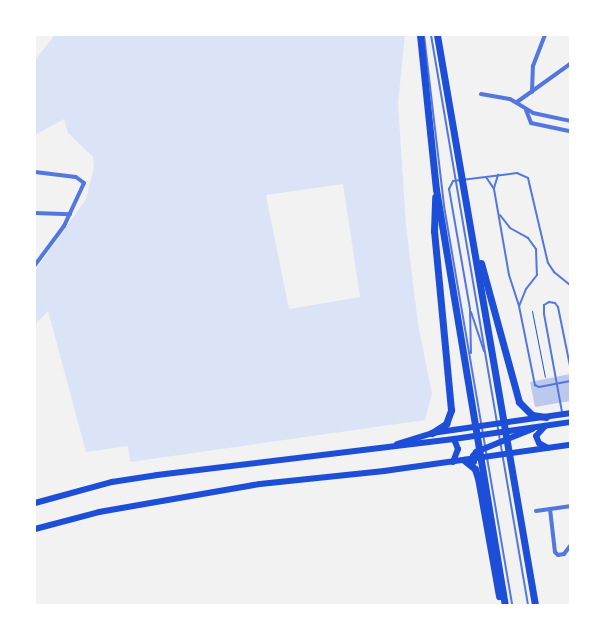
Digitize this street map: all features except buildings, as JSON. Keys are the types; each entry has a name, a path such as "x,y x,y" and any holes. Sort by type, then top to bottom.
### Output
{"highway":[{"path":"420,35 436,189 487,472 505,605"},
{"path":"437,35 462,202 493,298 519,402 526,412 546,417"},
{"path":"432,433 446,424 451,410 434,231 436,189"},
{"path":"472,234 498,406 535,605"},
{"path":"464,460 475,469 501,605"}],"main road":[{"path":"392,446 404,439 432,433 570,413"},
{"path":"35,503 127,479 454,439 570,422"},
{"path":"545,426 536,436 539,444 548,448"},
{"path":"475,469 474,459 476,452 536,427"},
{"path":"453,462 458,449 454,439"},
{"path":"35,529 99,512 212,492 453,462 570,445"}],"street":[{"path":"532,92 533,66 545,35"},
{"path":"517,102 570,64"},
{"path":"480,94 510,99 517,102 526,110 531,123 570,131"},
{"path":"526,110 570,121"},
{"path":"35,172 76,176 84,181 70,214 35,265"},
{"path":"35,213 70,214"},
{"path":"536,511 570,506"},
{"path":"550,509 556,552 558,554 564,554 570,546"}],"lane":[{"path":"424,35 444,206 471,362 476,410"},
{"path":"431,35 457,171"},
{"path":"471,362 470,309 449,185 453,181 499,174 522,174 531,182 548,263 554,272 570,285"},
{"path":"499,174 494,182 494,189 509,275 519,306 535,385 539,387 570,381"},
{"path":"486,176 494,189"},
{"path":"462,202 487,358 498,406"},
{"path":"499,214 510,228 528,238 536,249 537,275 526,289 519,306"},
{"path":"558,415 563,408 544,314 544,305 549,302 557,304 570,366"},
{"path":"470,309 487,358"},
{"path":"509,467 528,605"},
{"path":"487,472 512,605"}],"path":[{"path":"532,311 545,377"}],"shaded area":[{"path":"55,35 405,35 398,103 406,225 418,324 432,394 425,420 130,462 128,446 86,452 48,311 37,322 35,333 35,271 86,199 94,167 93,157 68,133 64,119 35,135 35,60","holes":["343,184 360,297 289,309 266,195"]}]}
